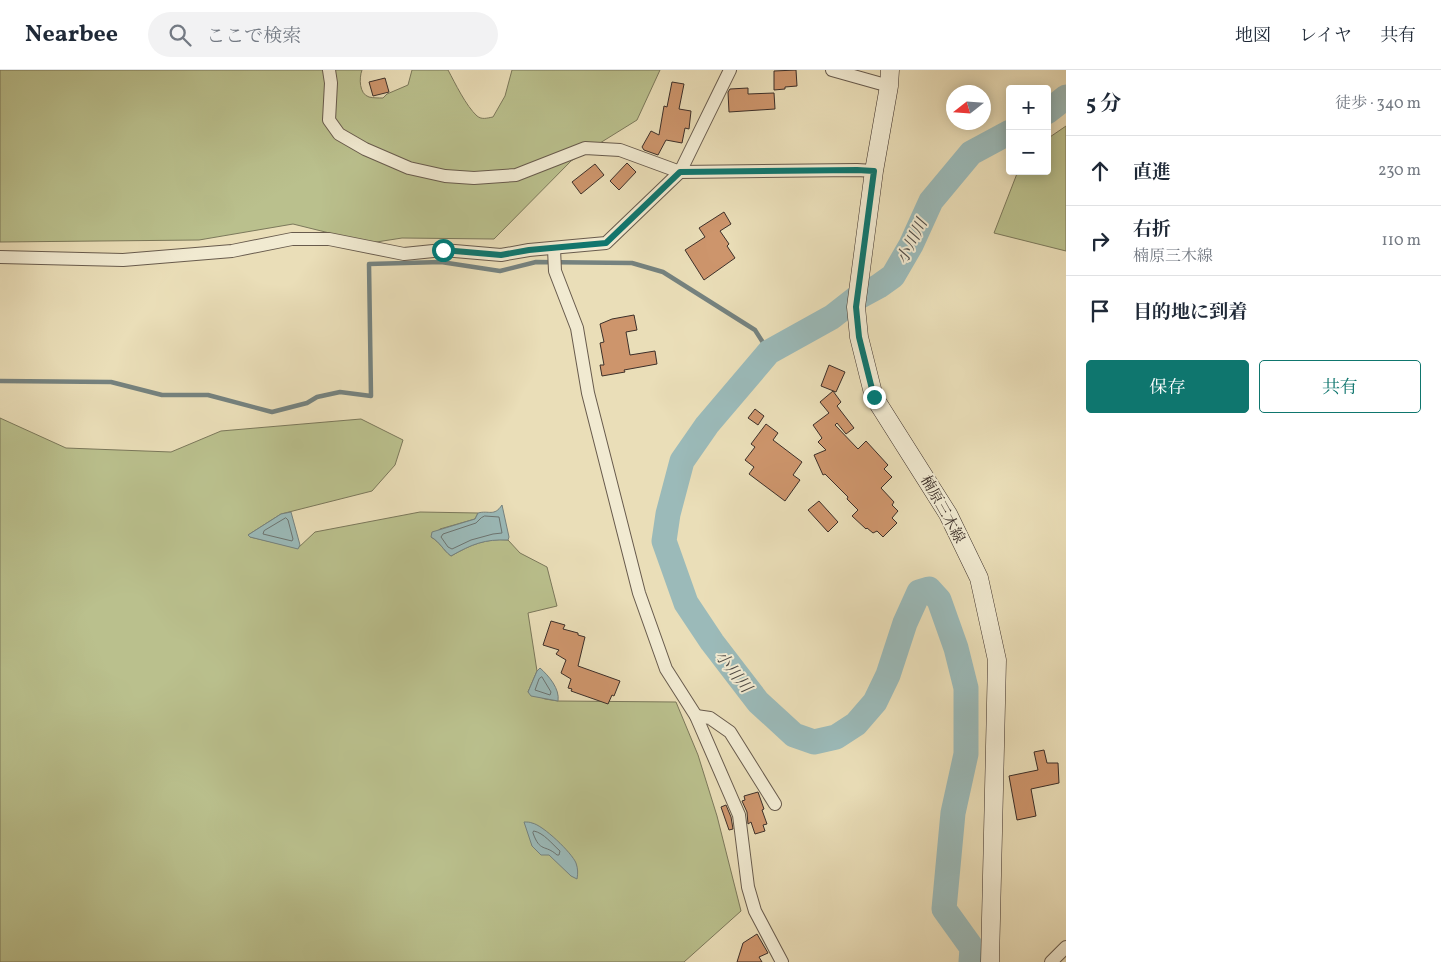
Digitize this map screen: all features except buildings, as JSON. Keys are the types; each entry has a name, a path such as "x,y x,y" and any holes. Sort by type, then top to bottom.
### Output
{"main road":[{"name":"楠原三木線","path":"889,78 874,171 856,307 859,337 874,397 948,514 979,578 997,660 990,962"}],"street":[{"path":"329,70 331,83 329,120 339,134 365,149 410,168 445,176 474,178 516,175 585,148 620,150 680,172 874,171"},
{"path":"0,257 123,260 232,251 292,239 329,239 404,254 443,250 501,255 529,250 606,243 680,172 730,70"},
{"path":"832,70 889,78"},
{"path":"554,249 555,271 577,328 588,393 639,593 666,669 696,716 739,815 748,887 755,911 782,962"},
{"path":"696,716 710,718 730,732 775,804"},
{"path":"1051,962 1066,947"}],"green space":[{"path":"0,70 362,70 360,81 363,93 369,97 383,98 387,94 408,85 412,70 448,70 469,106 477,116 485,118 493,117 505,96 512,70 660,70 637,120 571,161 494,239 402,238 370,243 293,224 199,240 0,242"},
{"path":"1066,126 1066,251 994,233 1016,175 1051,175 1051,136"},
{"path":"0,418 66,448 171,452 221,431 361,419 403,440 395,465 372,491 281,514 248,535 298,548 315,532 420,512 478,513 475,519 440,529 431,537 451,556 478,543 492,540 508,540 520,553 547,567 557,606 528,613 537,671 528,692 545,699 558,701 676,702 698,755 717,816 741,911 684,962 0,962"}],"water":[{"path":"502,505 508,540 492,540 479,543 451,556 431,537 432,532 475,519 478,513 494,512"},
{"path":"291,512 300,545 298,549 248,535 281,514"},
{"path":"540,668 556,687 558,701 531,696 528,692"},
{"path":"524,822 537,825 563,846 576,863 577,879 571,876 549,855 541,855 532,846"}],"waterway":[{"name":"小川川","path":"1051,109 1066,97"},
{"name":"小川川","path":"971,962 972,948 944,909 953,813 966,754 966,688 956,648 939,600 929,589 919,592 905,623 888,675 875,702 856,724 836,737 814,742 794,735 758,702 712,642 686,603 664,541 668,514 682,461 707,425 769,352 832,317 855,299 893,276 911,245 931,201 971,153 1006,134"},
{"path":"0,381 111,382 162,395 208,395 272,412 307,403 317,397 340,392 371,396 369,264 441,262 500,271 536,262 632,263 663,272 755,330 769,352"}],"route":[{"path":"443,250 501,255 529,250 606,243 680,172 874,171 856,307 859,337 874,397"}]}
